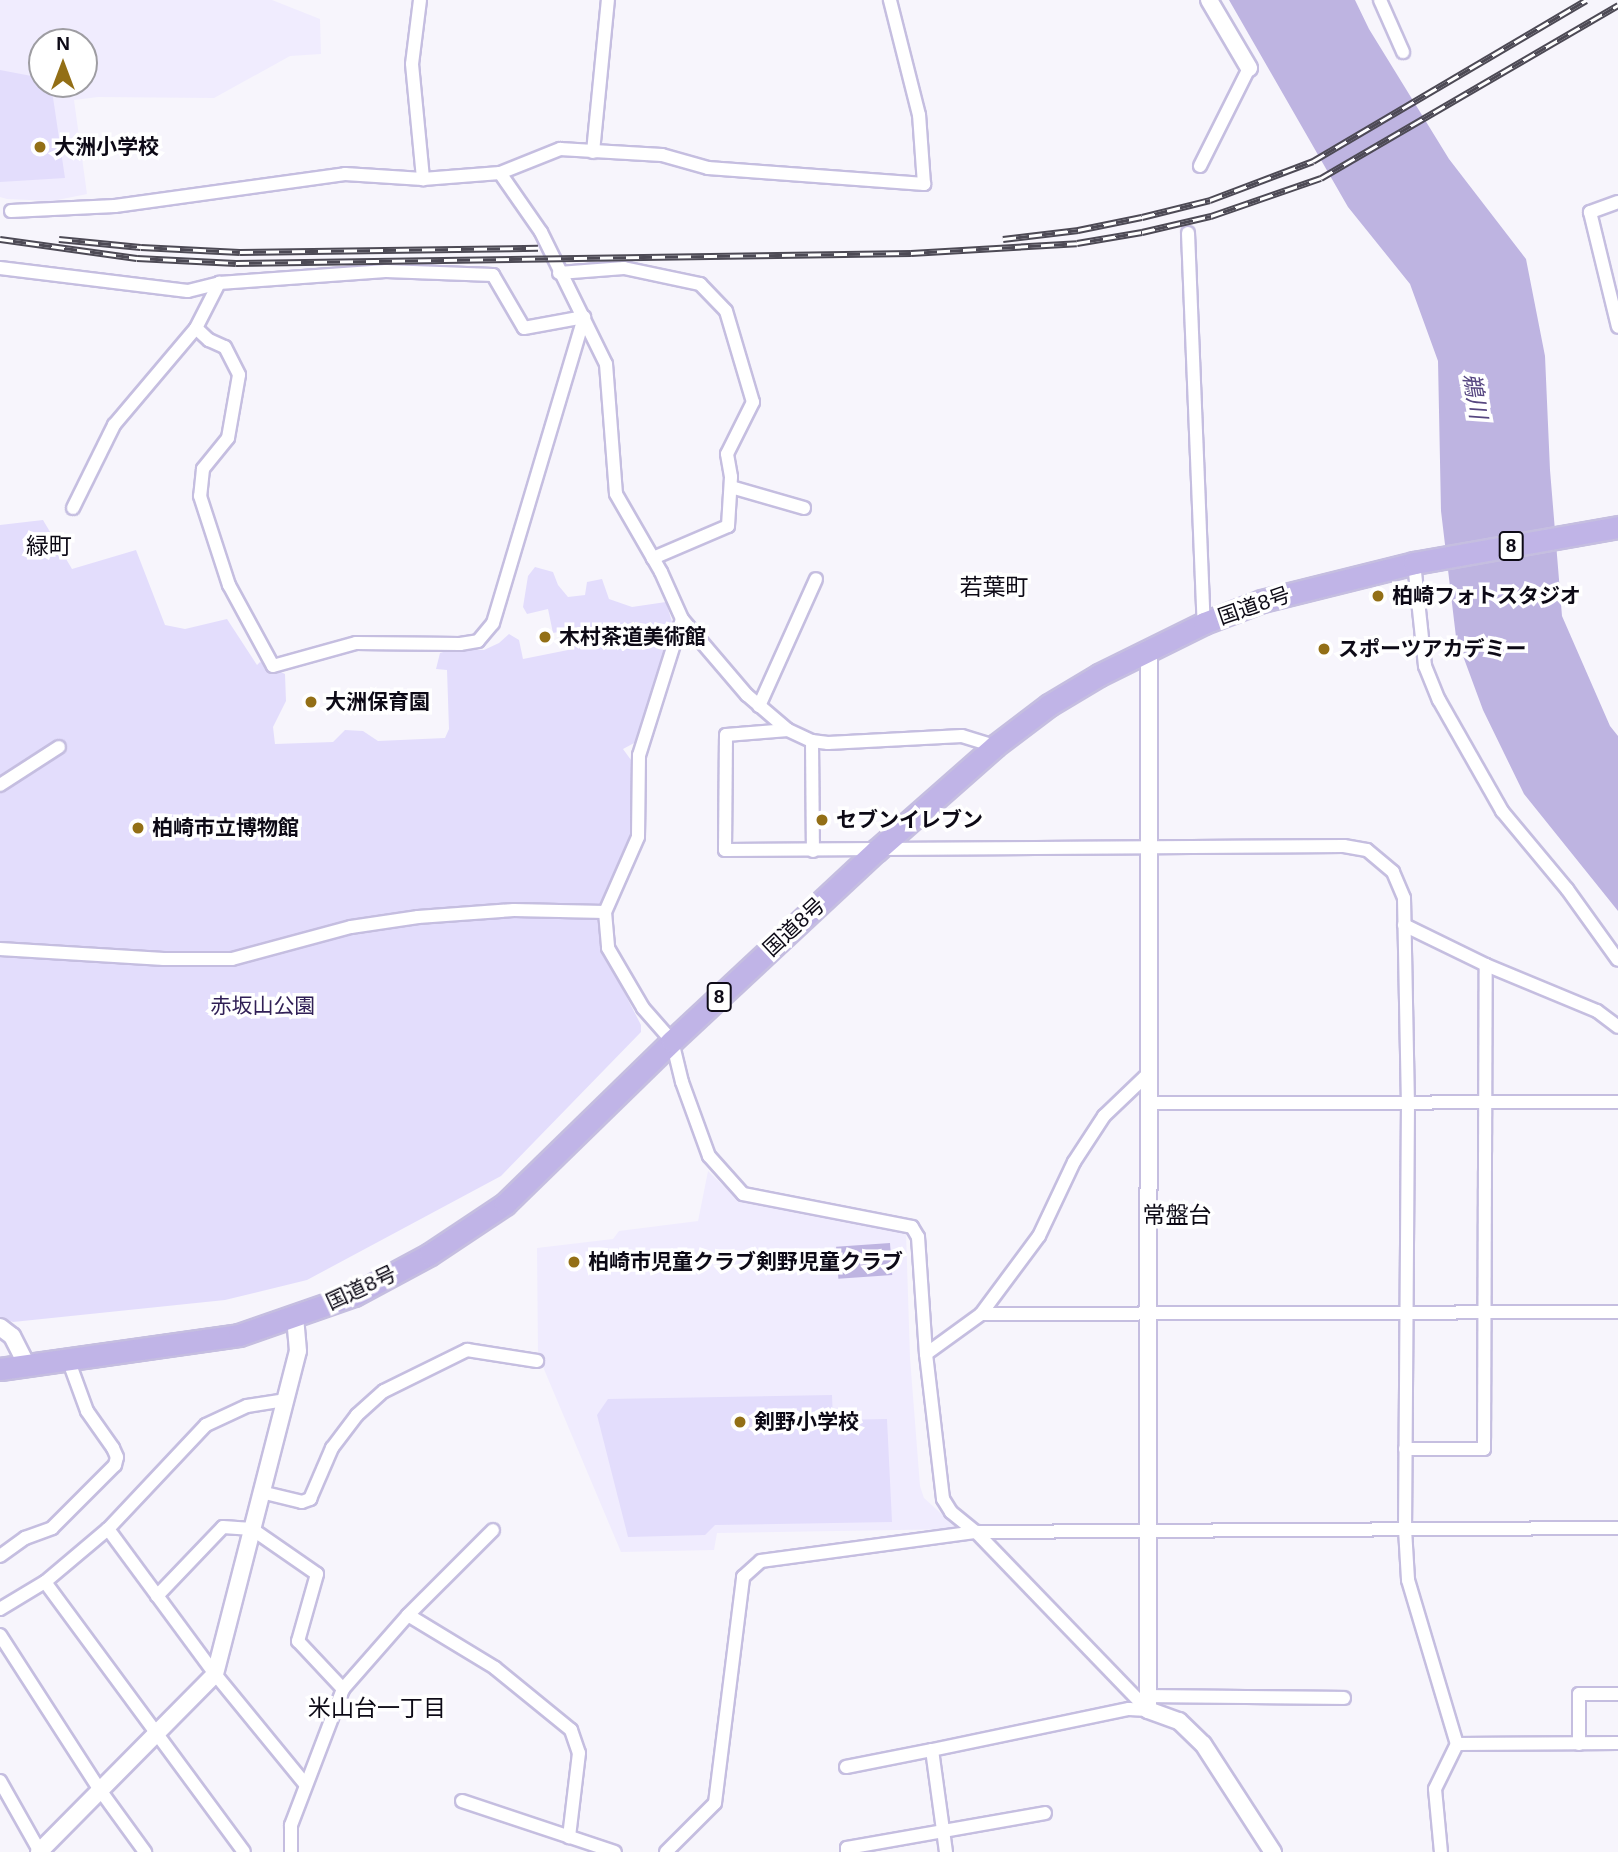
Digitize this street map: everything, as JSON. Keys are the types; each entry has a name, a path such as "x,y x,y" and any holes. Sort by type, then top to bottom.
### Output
{"highway":[{"name":"国道8号","path":"0,1369 239,1335 354,1295 429,1254 505,1204 672,1041 876,851 995,746 1049,705 1149,649 1204,623 1274,598 1415,562 1612,528"}],"street":[{"path":"420,0 412,64 423,179"},
{"path":"593,152 608,0"},
{"path":"11,211 128,204 345,174 423,179 500,173 560,149 662,155 708,168 924,184 919,115 890,0"},
{"path":"1200,166 1249,68 1209,0"},
{"path":"1380,0 1403,52"},
{"path":"500,173 541,232 606,364 616,494 653,558 682,619 759,706 788,730 812,741 828,743 961,736 995,746"},
{"path":"1618,202 1590,212 1618,327"},
{"path":"1188,233 1204,623"},
{"path":"0,268 188,291 219,283 386,271 493,275 524,328 584,317"},
{"path":"559,273 624,268 700,284 726,311 753,402 727,454 731,486 728,526 653,558"},
{"path":"73,508 114,425 196,328 219,283"},
{"path":"196,328 209,340 225,347 239,374 228,438 203,469 200,496 229,584 273,666 356,643 460,644 478,641 493,623 584,317"},
{"path":"731,486 804,508"},
{"path":"1415,562 1425,666 1439,700 1502,811 1567,889 1618,960"},
{"path":"759,706 816,579"},
{"path":"682,619 639,755 638,837 605,912 608,948 643,1008 672,1041 682,1082 709,1156 743,1194 912,1227 918,1237 926,1354 943,1499 951,1512 976,1532 1148,1703 1179,1721 1203,1744 1273,1852"},
{"path":"1148,1703 1149,649"},
{"path":"788,730 726,735 724,850 876,851 1148,845 1344,846 1367,850 1393,872 1404,898 1408,1101 1405,1449 1408,1580 1457,1744 1435,1789 1441,1852"},
{"path":"812,741 813,851"},
{"path":"0,785 59,747"},
{"path":"0,949 164,959 232,959 351,927 418,917 514,910 605,912"},
{"path":"1404,925 1486,965 1597,1011 1618,1027"},
{"path":"1405,1449 1485,1449 1486,965"},
{"path":"926,1354 981,1314 1039,1236 1074,1162 1104,1116 1149,1073"},
{"path":"1149,1103 1618,1101"},
{"path":"981,1314 1618,1312"},
{"path":"0,1781 39,1852 160,1733 215,1674 298,1352 295,1317"},
{"path":"0,1327 12,1336 27,1366"},
{"path":"261,1492 302,1502 310,1499 332,1448 357,1415 384,1391 467,1350 537,1361"},
{"path":"0,1556 25,1538 52,1528 115,1465 117,1457 86,1411 68,1359"},
{"path":"0,1609 45,1581 108,1529 206,1425 247,1406 285,1400"},
{"path":"158,1596 223,1527 252,1529 317,1574 298,1641 343,1689"},
{"path":"666,1852 715,1803 743,1577 761,1561 976,1532 1618,1528"},
{"path":"108,1529 215,1674 305,1784"},
{"path":"291,1852 291,1825 343,1689 408,1615 493,1530"},
{"path":"45,1581 160,1733 244,1852"},
{"path":"408,1615 495,1668 571,1730 579,1753 569,1837"},
{"path":"0,1635 100,1790 145,1852"},
{"path":"1578,1744 1579,1694 1618,1694"},
{"path":"846,1767 1148,1703 1344,1698"},
{"path":"1457,1744 1618,1743"},
{"path":"932,1749 946,1852"},
{"path":"462,1801 615,1852"},
{"path":"848,1852 847,1848 1045,1813"}],"shaded area":[{"name":"大洲小学校","path":"0,0 272,0 320,19 321,54 290,56 214,98 98,97 98,28 28,28 28,98 90,98 74,100 87,194 52,201 0,197"},
{"name":"剣野小学校","path":"708,1171 734,1196 756,1205 906,1232 910,1358 920,1486 924,1498 958,1529 717,1533 714,1550 621,1552 538,1355 537,1248 613,1239 619,1231 698,1221"}],"green space":[{"path":"0,70 28,75 28,98 53,98 65,178 0,182"},
{"name":"赤坂山公園","path":"43,520 72,569 136,550 165,625 185,629 227,619 257,665 260,662 285,674 286,701 273,727 275,744 333,742 345,730 363,731 378,741 445,738 449,729 447,670 436,669 440,653 453,649 484,650 499,643 509,634 519,640 523,659 573,649 569,630 553,633 548,609 527,614 523,607 528,576 535,567 553,572 558,585 568,597 585,595 587,582 602,579 609,599 632,607 666,602 673,625 673,650 648,729 636,742 623,749 631,760 633,821 619,882 601,901 603,951 641,1025 641,1032 501,1176 307,1280 225,1300 13,1322 0,1317 0,525"},
{"path":"832,1395 833,1420 887,1419 892,1522 715,1525 705,1535 628,1537 597,1415 608,1399"}],"water":[{"name":"鵜川","path":"1229,0 1355,0 1369,29 1449,159 1526,259 1545,356 1550,470 1562,616 1610,726 1618,736 1618,911 1524,794 1483,710 1456,637 1441,511 1438,361 1410,284 1348,207"},
{"path":"890,1243 892,1275 838,1279 836,1247"}],"railway":[{"path":"1003,239 1078,230 1210,200 1313,161 1586,0"},
{"path":"0,239 137,258 236,263 911,253 1077,243 1211,216 1321,178 1618,5"},
{"path":"59,239 141,247 240,252 538,248"}],"place":[{"name":"大洲小学校","path":"40,147"},
{"name":"柏崎フォトスタジオ","path":"1378,596"},
{"name":"木村茶道美術館","path":"545,637"},
{"name":"スポーツアカデミー","path":"1324,649"},
{"name":"大洲保育園","path":"311,702"},
{"name":"セブンイレブン","path":"822,820"},
{"name":"柏崎市立博物館","path":"138,828"},
{"name":"柏崎市児童クラブ剣野児童クラブ","path":"574,1262"},
{"name":"剣野小学校","path":"740,1422"}],"district":[{"name":"緑町","path":"49,546"},
{"name":"若葉町","path":"994,587"},
{"name":"常盤台","path":"1177,1215"},
{"name":"米山台一丁目","path":"377,1708"}]}
